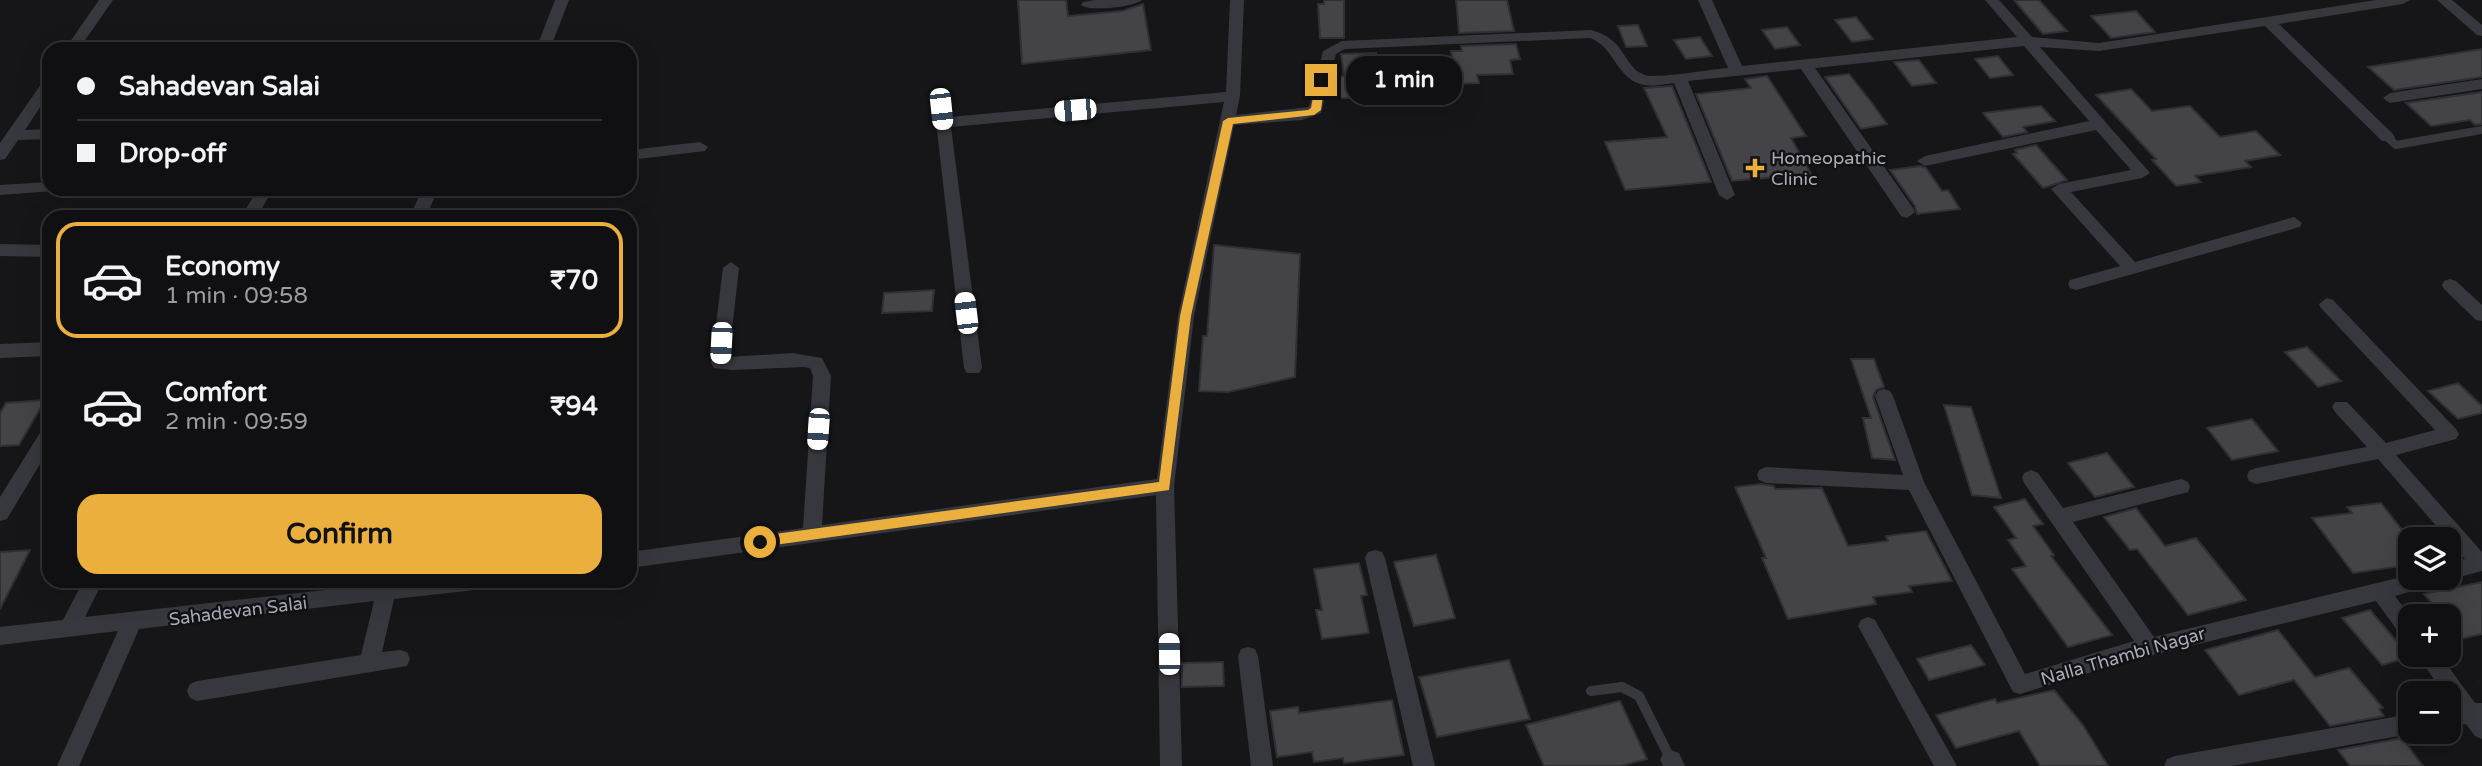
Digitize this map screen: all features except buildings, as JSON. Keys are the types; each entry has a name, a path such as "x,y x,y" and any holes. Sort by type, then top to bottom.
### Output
{"street":[{"path":"77,42 106,0"},
{"path":"546,42 562,0"},
{"path":"1088,5 1135,0"},
{"path":"1171,766 1165,486 1186,316 1234,96 1237,0"},
{"path":"1704,0 1737,71"},
{"path":"1992,0 2142,173 2059,190 2133,270"},
{"path":"1228,121 1302,116 1316,110 1330,51 1342,45 1591,34 1603,36 1612,43 1630,74 1647,81 2026,41 2098,47 2403,0"},
{"path":"2444,0 2482,32"},
{"path":"2268,21 2387,137"},
{"path":"1805,64 1907,212"},
{"path":"1679,78 1727,195"},
{"path":"2390,98 2482,84"},
{"path":"0,155 42,93"},
{"path":"940,95 973,368"},
{"path":"943,123 1234,96"},
{"path":"1926,161 2099,124"},
{"path":"13,135 42,134"},
{"path":"637,154 700,148"},
{"path":"0,190 42,187"},
{"path":"2076,284 2294,223"},
{"path":"0,250 42,251"},
{"path":"732,268 720,363 740,365 800,358 816,363 822,376 812,534"},
{"path":"2450,285 2482,315"},
{"path":"2256,476 2382,451 2450,433 2326,304"},
{"path":"0,351 42,349"},
{"path":"1766,475 1915,483 1884,396"},
{"path":"2341,407 2448,527"},
{"path":"0,513 42,444"},
{"path":"2031,478 2150,646"},
{"name":"Nalla Thambi Nagar","path":"1915,483 2020,685 2150,646 2398,586"},
{"path":"637,559 1165,486"},
{"path":"2060,517 2181,487"},
{"path":"2461,541 2480,563 2461,568"},
{"path":"1376,558 1424,766"},
{"path":"70,627 90,588"},
{"name":"Sahadevan Salai","path":"0,636 132,623 380,588"},
{"path":"369,663 387,588"},
{"path":"2380,591 2398,616"},
{"path":"68,766 132,623"},
{"path":"1868,626 1946,766"},
{"path":"1248,656 1262,766"},
{"path":"197,691 400,659"},
{"path":"2437,667 2478,718"},
{"path":"2175,766 2398,726"}],"lane":[{"path":"2387,137 2396,145 2482,130"},
{"path":"1591,691 1618,685 1630,688 1639,696 1672,763"}],"place":[{"name":"Homeopathic Clinic","path":"1755,168"}],"route":[{"path":"760,542 1165,486 1186,316 1228,121 1302,116 1310,113 1316,110 1321,80"}]}
